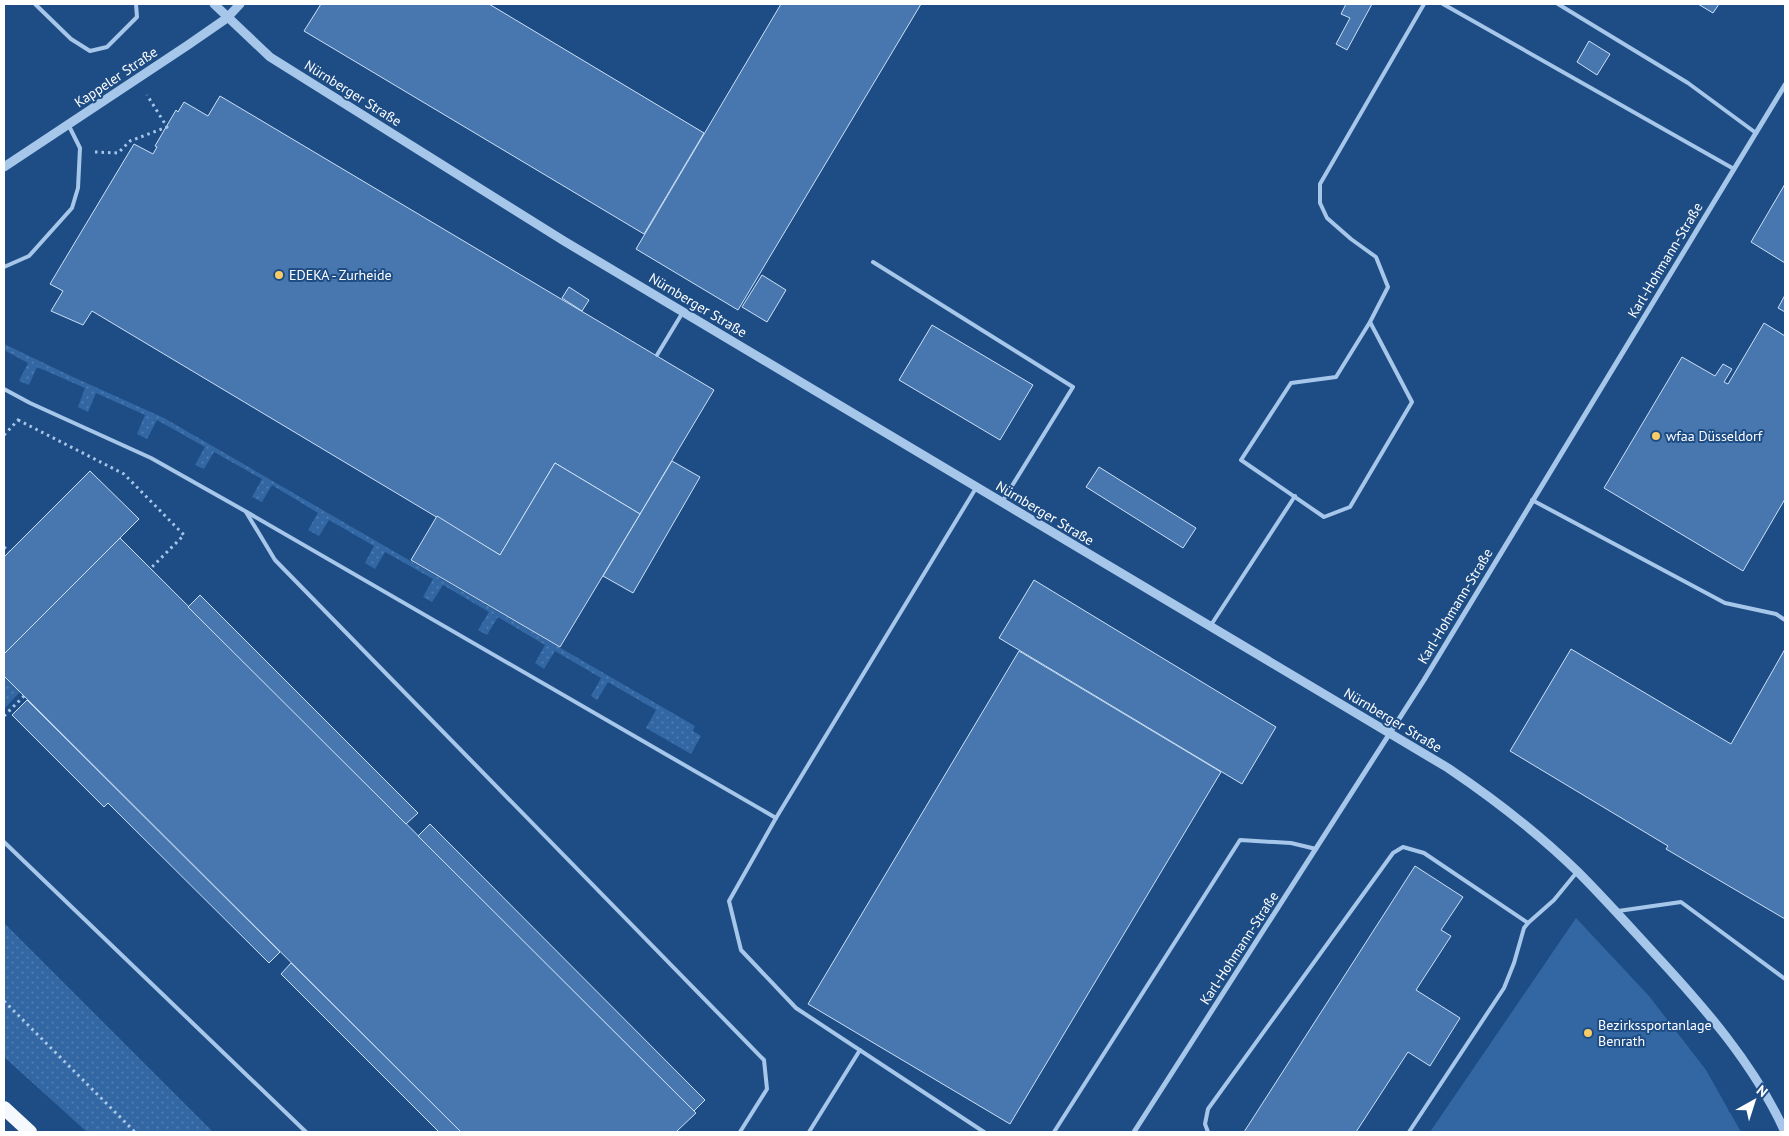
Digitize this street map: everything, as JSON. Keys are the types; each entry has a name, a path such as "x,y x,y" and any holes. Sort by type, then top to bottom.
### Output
{"highway":[{"path":"4,1108 30,1132"}],"street":[{"name":"Nürnberger Straße","path":"214,4 270,57 564,241 1448,768 1472,785 1532,831 1578,872 1672,972 1738,1053 1761,1085 1785,1132"},
{"name":"Kappeler Straße","path":"4,167 227,18 240,4"},
{"name":"Karl-Hohmann-Straße","path":"1134,1132 1390,734 1785,85"}],"lane":[{"path":"35,4 71,39 90,51 107,47 113,41 137,16 136,4"},
{"path":"1370,322 1412,402 1350,507 1324,516 1241,460 1291,383 1336,377 1370,322 1388,287 1376,258 1327,218 1320,203 1320,184 1424,4"},
{"path":"1442,4 1734,169"},
{"path":"1558,4 1688,83 1756,133"},
{"path":"4,266 29,256 72,208 78,188 80,148 68,125"},
{"path":"873,262 1073,387 1002,503"},
{"path":"657,356 683,312"},
{"path":"4,388 30,403 151,458 776,818"},
{"path":"976,488 776,818 729,901 741,950 796,1008 984,1132"},
{"path":"1210,627 1295,496"},
{"path":"1532,500 1725,603 1776,614 1785,620"},
{"path":"245,511 275,560 764,1060 767,1089 740,1132"},
{"path":"1054,1132 1240,840 1291,842 1316,849"},
{"path":"4,842 306,1132"},
{"path":"1208,1132 1205,1124 1208,1109 1393,853 1402,847 1424,853 1528,923"},
{"path":"1410,1132 1504,988 1528,923 1554,900 1578,872"},
{"path":"1615,911 1681,902 1785,979"},
{"path":"809,1132 860,1050"}],"path":[{"path":"80,148 98,153 118,153 130,141 167,127 155,108"},
{"path":"4,435 30,403"},
{"path":"18,420 124,474 184,534 150,569"},
{"path":"4,547 8,552"},
{"path":"4,716 24,696"},
{"path":"4,1001 136,1132"}],"shaded area":[{"path":"4,344 164,418 695,726 693,731 701,736 691,754 646,728 656,710 608,682 597,700 591,696 601,678 555,651 544,669 535,663 545,645 498,617 487,635 478,630 489,612 443,585 432,602 423,597 433,579 385,552 375,569 365,563 374,546 329,520 319,536 308,530 318,513 272,485 262,502 252,497 262,479 214,452 204,469 195,465 205,447 157,420 147,439 137,434 145,415 96,393 88,412 78,407 85,388 37,367 29,385 19,381 28,363 4,350"},
{"path":"4,676 20,692 4,709"},
{"name":"Bezirkssportanlage Benrath","path":"1576,918 1649,996 1706,1070 1741,1132 1430,1132"},
{"path":"4,923 213,1132 87,1132 4,1057"}],"building":[{"path":"321,4 489,4 704,133 644,234 304,31"},
{"path":"781,4 921,4 738,310 636,249"},
{"path":"1346,4 1372,4 1347,50 1336,44 1350,18 1341,14"},
{"path":"1698,4 1719,4 1713,13"},
{"path":"1589,41 1610,54 1597,75 1577,62"},
{"path":"220,96 714,390 640,514 555,463 500,555 92,311 83,325 51,311 63,291 50,284 134,144 153,154 157,147 155,146 176,110 178,112 184,102 208,116"},
{"path":"1785,184 1785,263 1751,242"},
{"path":"762,275 786,290 767,322 742,307"},
{"path":"569,287 589,300 582,311 562,298"},
{"path":"1785,295 1785,312 1778,308"},
{"path":"1764,323 1785,336 1785,499 1743,571 1604,488 1682,357 1715,376 1723,364 1732,369 1724,382 1728,384"},
{"path":"932,325 1033,385 1000,440 899,380"},
{"path":"672,461 700,477 633,593 603,576"},
{"path":"555,463 640,514 560,647 411,560 437,516 500,555"},
{"path":"1099,467 1196,528 1183,548 1086,487"},
{"path":"90,471 139,519 4,654 4,557"},
{"path":"120,538 696,1113 676,1132 461,1132 4,676 4,654"},
{"path":"1034,580 1276,727 1242,784 999,638"},
{"path":"200,595 418,813 406,824 188,607"},
{"path":"1571,649 1731,744 1785,649 1785,919 1666,849 1668,846 1510,751"},
{"path":"1019,651 1221,772 1010,1124 808,1004"},
{"path":"27,700 280,952 269,963 108,803 104,807 12,715"},
{"path":"430,824 705,1100 694,1111 418,836"},
{"path":"1415,866 1463,897 1441,930 1451,936 1416,990 1460,1018 1430,1066 1408,1052 1356,1132 1244,1132"},
{"path":"291,963 461,1132 439,1132 281,974"}],"place":[{"name":"EDEKA - Zurheide","path":"279,275"},
{"name":"wfaa Düsseldorf","path":"1656,436"},
{"name":"Bezirkssportanlage Benrath","path":"1588,1033"}]}
